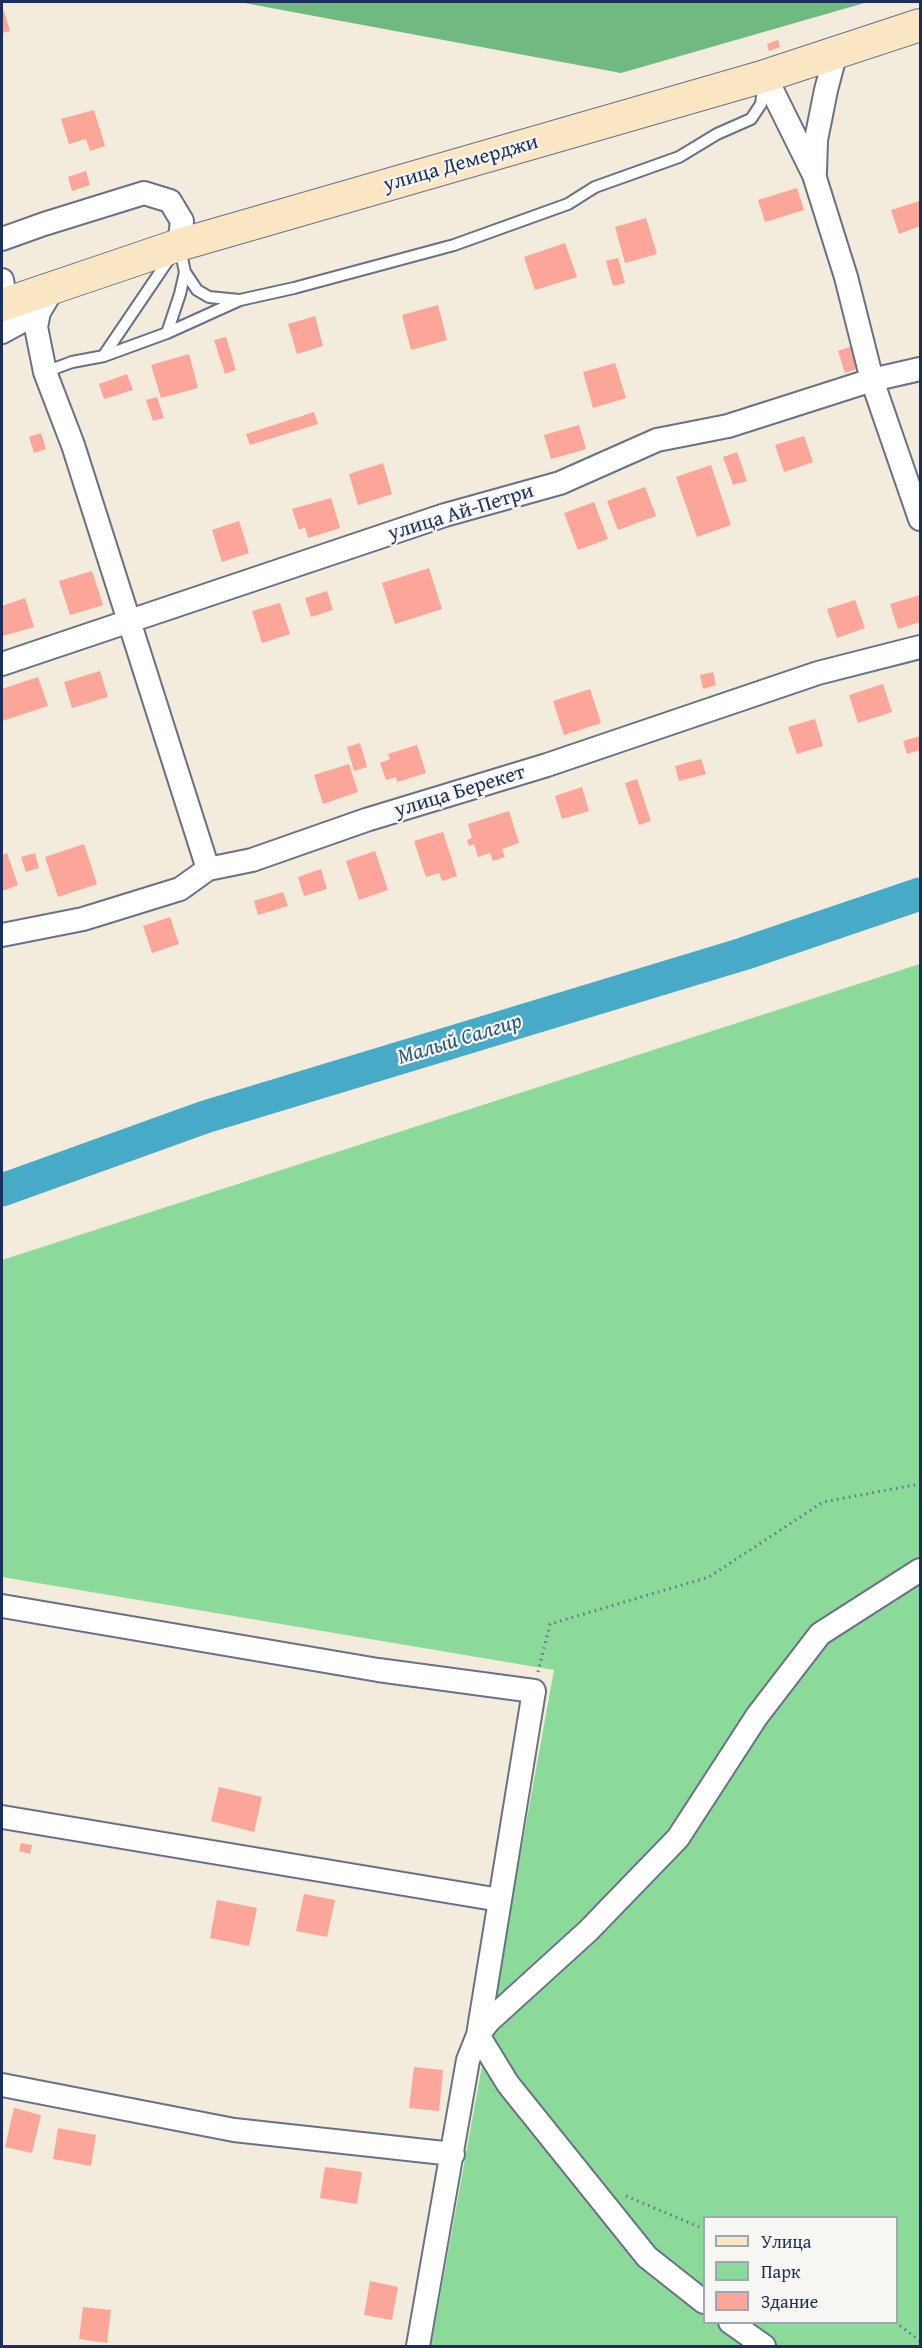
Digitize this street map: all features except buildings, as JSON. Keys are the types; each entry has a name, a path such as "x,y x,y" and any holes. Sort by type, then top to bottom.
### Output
{"main road":[{"name":"улица Демерджи","path":"3,305 46,300 182,259 921,25"}],"street":[{"path":"814,175 816,140 836,52"},
{"path":"765,76 814,175 846,277 872,380 921,519"},
{"path":"2,239 144,193 170,201 182,221 182,259"},
{"path":"46,300 36,327 45,372 73,445 208,869"},
{"name":"улица Ай-Петри","path":"2,664 130,623 445,515 560,483 657,440 728,426 872,380 921,369"},
{"name":"улица Берекет","path":"2,934 83,919 180,889 208,869 252,860 366,820 546,765 818,673 921,647"},
{"path":"478,2035 489,2021 588,1931 678,1838 756,1716 820,1634 921,1570"},
{"path":"2,1606 367,1668 534,1691 478,2035 468,2060 418,2346"},
{"path":"2,1817 500,1900"},
{"path":"478,2035 508,2084 647,2257 703,2300"},
{"path":"2,2085 234,2130 453,2154"},
{"path":"733,2324 764,2346"}],"lane":[{"path":"45,372 72,362 104,356 167,333 240,300 294,288 454,245 568,204 595,187 679,157 717,134 751,119 761,104 765,76"},
{"path":"182,259 197,290 209,297 240,300"},
{"path":"167,333 182,259"},
{"path":"104,356 182,259"}],"path":[{"path":"534,1691 550,1624 709,1577 823,1502 921,1485"},
{"path":"585,2180 703,2228"},
{"path":"898,2324 921,2341"}],"green space":[{"path":"239,2 868,2 621,73"},
{"path":"920,964 920,2346 431,2346 554,1670 2,1577 2,1260"}],"waterway":[{"name":"Малый Салгир","path":"2,1190 205,1117 743,954 920,894"}]}
